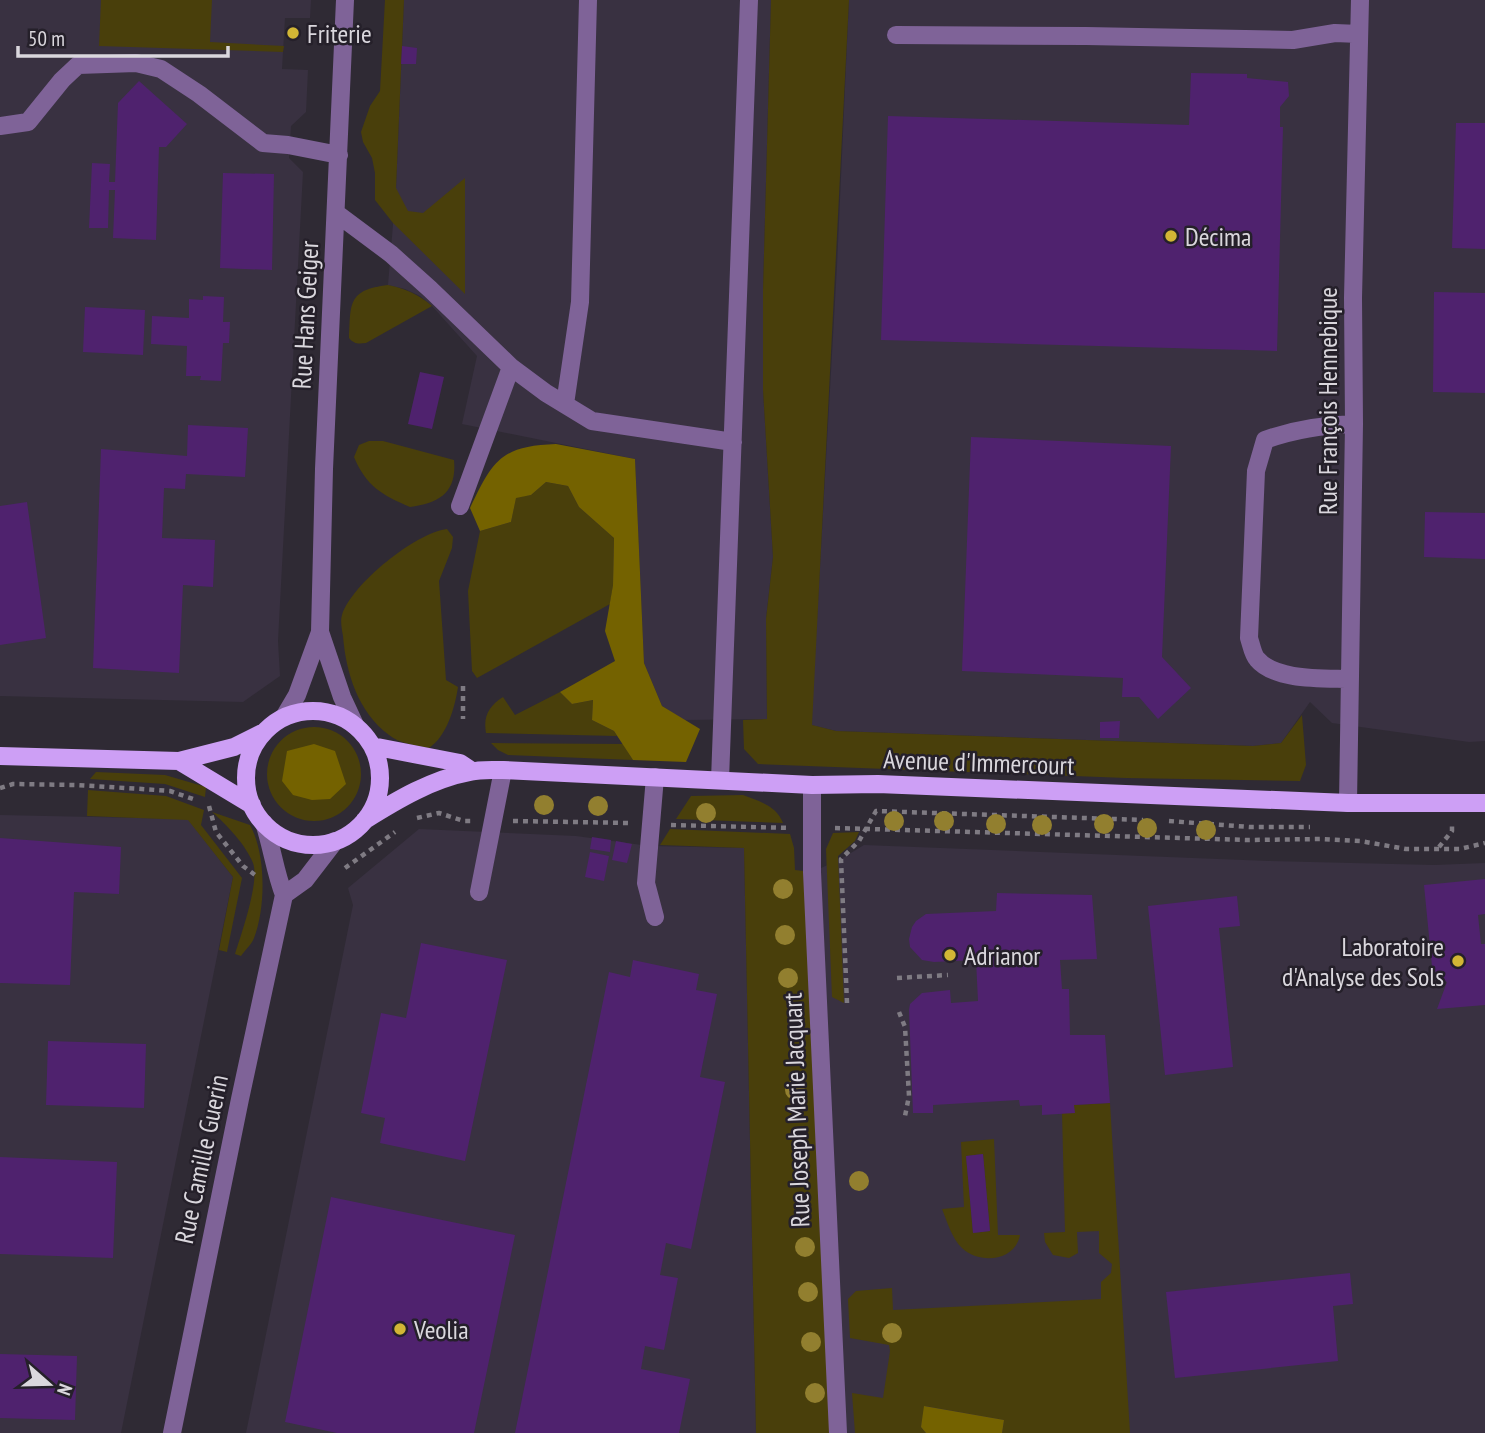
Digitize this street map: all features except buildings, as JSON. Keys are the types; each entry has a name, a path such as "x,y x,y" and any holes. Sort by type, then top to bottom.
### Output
{"main road":[{"path":"0,756 178,761 234,747 265,731 284,717 321,711 339,716 355,725 372,746 379,764 380,784 375,803 365,820 346,836 335,841 304,844 289,840 264,823 252,805 247,774 249,758 265,731"},
{"name":"Avenue d'Immercourt","path":"372,746 460,763 472,771"},
{"path":"178,761 252,805"},
{"name":"Avenue d'Immercourt","path":"365,820 416,791 446,778 472,771 503,770 812,785 878,784 1349,803 1485,803"}],"street":[{"name":"Rue Hans Geiger","path":"284,717 298,695 320,632 324,469 345,0"},
{"path":"565,404 580,302 588,0"},
{"path":"720,780 749,0"},
{"name":"Rue François Hennebique","path":"1349,803 1353,298 1360,0"},
{"path":"897,36 1293,40 1335,33 1359,34"},
{"path":"0,126 28,122 62,80 78,65 136,63 161,69 200,94 264,143 339,155"},
{"path":"336,213 391,254 512,367 592,421 733,442"},
{"path":"460,506 512,367"},
{"path":"1350,679 1276,672 1256,659 1249,638 1256,471 1265,440 1316,426 1354,424"},
{"name":"Rue Hans Geiger","path":"320,632 342,697 355,725"},
{"path":"479,892 503,770"},
{"path":"655,777 646,883 655,917"},
{"name":"Rue Joseph Marie Jacquart","path":"812,785 812,886 838,1433"},
{"name":"Rue Camille Guerin","path":"172,1433 284,895 264,823"},
{"path":"284,895 304,880 335,841"}],"path":[{"path":"463,686 463,719"},
{"path":"0,788 13,784 76,785 170,791 218,808"},
{"path":"847,1003 841,859 859,841 876,811 1143,820"},
{"path":"1157,820 1249,827 1312,827"},
{"path":"812,828 1350,841 1406,849 1460,849 1485,843"},
{"path":"897,978 948,975"},
{"path":"899,1012 905,1027 906,1040 909,1096 905,1116"}],"shaded area":[{"path":"0,0 311,0 310,18 285,18 282,69 308,70 306,112 291,126 289,158 303,172 278,641 280,676 243,702 0,696"},
{"path":"101,0 212,0 210,42 284,46 283,52 99,46"},
{"path":"385,0 404,0 396,188 408,211 423,213 465,178 465,294 393,223 375,200 372,158 361,132 370,106 380,91"},
{"path":"404,0 771,0 763,290 763,390 773,557 766,619 767,719 684,720 662,706 644,663 635,459 462,424 477,356 420,296 388,285 396,188"},
{"path":"771,0 849,0 812,725 836,731 1253,746 1281,743 1302,715 1306,765 1300,781 1126,778 758,764 744,749 743,720 767,719 766,619 773,557 763,390"},
{"path":"849,0 1485,0 1485,741 1469,742 1332,723 1310,702 1281,743 1253,746 836,731 811,725"},
{"path":"388,285 412,292 432,306 366,343 353,341 349,338 354,301 365,291"},
{"path":"369,441 383,441 454,460 453,480 449,488 438,499 410,507 383,494 364,475 354,457 359,445"},
{"path":"556,444 635,459 644,663 662,706 700,729 686,762 633,760 614,731 592,720 593,700 572,704 560,692 615,661 605,631 613,585 614,538 579,507 568,486 546,482 531,495 516,498 511,522 480,531 470,508 485,478 501,459 523,448"},
{"path":"546,482 568,486 579,507 614,538 610,604 477,678 472,671 468,591 480,531 511,522 516,497 531,495"},
{"path":"447,529 453,537 452,548 439,581 446,680 458,687 445,729 429,748 393,738 369,715 351,678 341,620 358,589 386,562 419,540"},
{"path":"560,692 572,704 593,700 592,720 614,731 617,736 486,733 485,721 488,712 503,697 515,715"},
{"path":"314,727 332,730 347,741 358,756 361,774 358,792 347,807 332,818 314,821 296,818 281,807 270,792 267,774 270,756 281,741 296,730"},
{"path":"491,743 623,744 633,760 508,755"},
{"path":"314,744 335,751 346,784 330,799 312,800 293,795 282,781 287,751"},
{"path":"96,772 165,775 206,787 205,797 165,784 90,779"},
{"path":"88,790 166,796 204,810 201,825 242,878 227,952 219,950 233,877 188,820 87,816"},
{"path":"743,795 772,808 783,823 676,819 691,796"},
{"path":"212,812 250,825 259,851 261,911 253,940 241,956 235,954 252,895 253,863 235,835"},
{"path":"0,815 188,819 233,877 121,1433 0,1433"},
{"path":"419,829 576,836 649,846 744,848 756,1433 246,1433 353,905 348,888"},
{"path":"670,829 790,834 795,870 812,872 838,1433 756,1433 744,848 660,845"},
{"path":"859,832 855,841 838,856 844,1003 832,997 826,849 833,833"},
{"path":"864,845 1269,861 1434,865 1485,863 1485,1433 838,1433 812,872"},
{"path":"1110,1103 1130,1433 1002,1433 1004,1420 925,1406 921,1427 926,1433 855,1433 852,1393 883,1398 890,1351 889,1345 850,1338 848,1299 856,1291 892,1288 893,1310 1101,1299 1101,1282 1111,1273 1112,1264 1099,1253 1099,1231 1077,1232 1078,1253 1069,1258 1053,1255 1045,1242 1044,1233 1065,1232 1062,1113 1074,1113 1074,1105"},
{"path":"994,1139 998,1235 1020,1235 1011,1250 996,1258 978,1257 962,1248 942,1209 964,1207 961,1142","holes":["983,1154 990,1231 973,1233 966,1156"]},
{"path":"924,1406 1004,1420 1002,1433 926,1433 921,1427"}],"place":[{"name":"Friterie","path":"293,33"},
{"name":"Décima","path":"1171,236"},
{"name":"Adrianor","path":"950,955"},
{"name":"Laboratoire d'Analyse des Sols","path":"1458,961"},
{"name":"Veolia","path":"400,1329"}]}
